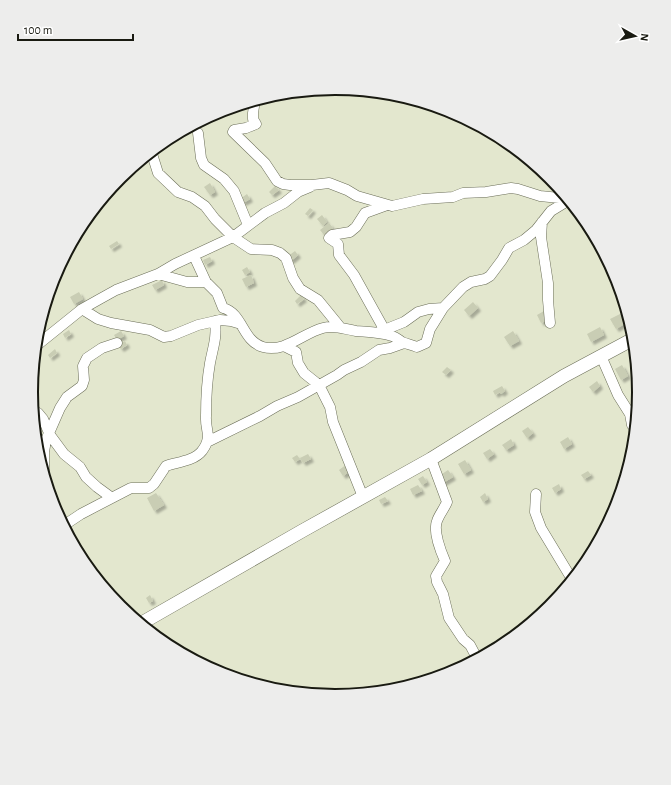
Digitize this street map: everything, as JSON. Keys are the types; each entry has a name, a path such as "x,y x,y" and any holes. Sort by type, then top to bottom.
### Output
{"main road":[{"path":"145,621 431,459 564,376 628,342"}],"street":[{"path":"254,107 253,118 256,124 246,128 234,130 233,132 265,163 277,181 283,184 329,183 347,190 357,196 392,206 423,198 453,197 463,193 486,192 511,188 540,196 562,199"},
{"path":"198,133 201,158 204,165 224,179 234,191 248,225"},
{"path":"153,157 158,173 178,192 192,197 205,206 215,219 233,237 251,249 272,250 280,253 286,258 293,278 300,289 318,300 340,327"},
{"path":"43,340 82,309 116,290 158,274 175,264 233,237 264,213 284,203 298,192 319,184"},
{"path":"194,256 206,282 217,293 223,308 230,310 238,319 247,336 263,347 273,348 284,346 307,334 324,328 340,327 354,330 381,331 394,336 404,343 417,347 426,343 430,330 442,308 463,287 472,282 485,280 490,276 509,248 524,240 536,230 551,211 565,203"},
{"path":"381,331 354,275 339,255 338,244 329,238 332,235 350,232 356,227 365,213 387,205"},
{"path":"542,222 541,237 548,283 550,323"},
{"path":"158,274 187,282 206,282"},
{"path":"381,331 404,322 418,312 442,308"},
{"path":"82,309 98,319 111,323 150,330 164,337 171,336 198,325 220,320 231,320 241,324"},
{"path":"68,522 81,514 131,488 149,488 154,484 166,466 192,459 202,450 209,438 205,422 206,401 210,364 216,341 217,332 215,321"},
{"path":"44,451 46,440 50,435 63,401 82,386 84,380 82,366 86,358 102,348 117,343"},
{"path":"207,442 260,416 276,406 298,397 380,350 404,343"},
{"path":"284,346 296,352 298,363 304,373 319,385 330,407 333,422 363,497"},
{"path":"601,356 618,395 630,414 631,420"},
{"path":"39,415 43,419 50,435 64,454 80,467 86,477 112,498"},
{"path":"431,459 446,502 436,522 438,542 445,561 436,576 436,580 443,594 449,618 463,639 470,645 475,655"},
{"path":"536,494 536,512 542,528 570,576"}],"building":[{"path":"210,183 215,192 210,195 204,187"},
{"path":"275,186 279,190 272,195 269,192"},
{"path":"247,194 250,199 243,203 240,199"},
{"path":"310,208 313,210 308,216 305,214"},
{"path":"322,215 327,222 323,226 317,219"},
{"path":"329,223 333,228 324,235 320,230"},
{"path":"117,241 119,244 111,249 109,246"},
{"path":"295,251 298,255 291,261 287,257"},
{"path":"210,257 212,261 205,265 203,260"},
{"path":"247,267 250,272 245,275 242,270"},
{"path":"251,275 254,283 246,287 242,279"},
{"path":"162,280 164,285 155,290 152,285"},
{"path":"79,292 83,299 74,304 70,297"},
{"path":"301,295 304,299 297,304 295,301"},
{"path":"473,302 478,308 469,316 464,310"},
{"path":"544,311 548,320 541,323 537,315"},
{"path":"622,313 625,324 616,329 610,319"},
{"path":"600,327 604,335 591,342 587,334"},
{"path":"69,330 71,334 65,338 63,334"},
{"path":"121,331 124,336 117,340 114,335"},
{"path":"513,331 519,341 510,346 504,337"},
{"path":"125,341 127,345 121,349 118,345"},
{"path":"55,349 57,353 50,358 48,355"},
{"path":"622,365 628,376 621,380 615,369"},
{"path":"447,367 451,370 446,375 442,372"},
{"path":"597,381 600,386 593,392 589,387"},
{"path":"502,386 505,391 501,394 500,392 495,395 493,391"},
{"path":"528,427 533,433 527,438 522,431"},
{"path":"568,437 572,444 564,449 560,442"},
{"path":"511,439 514,445 506,450 502,445"},
{"path":"490,449 494,454 487,459 483,453"},
{"path":"308,454 311,459 303,463 300,458"},
{"path":"297,455 300,459 295,462 292,458"},
{"path":"465,460 471,470 464,474 458,464"},
{"path":"347,464 352,470 343,476 339,470"},
{"path":"448,470 453,477 443,483 439,476"},
{"path":"588,471 591,475 584,479 581,475"},
{"path":"423,476 427,482 422,485 418,479"},
{"path":"559,484 561,489 555,493 552,488"},
{"path":"418,485 422,491 413,495 410,489"},
{"path":"156,493 164,505 154,511 147,498"},
{"path":"485,493 488,499 483,502 480,497"},
{"path":"385,497 388,501 381,504 379,500"},
{"path":"150,595 153,601 149,603 146,598"}]}
